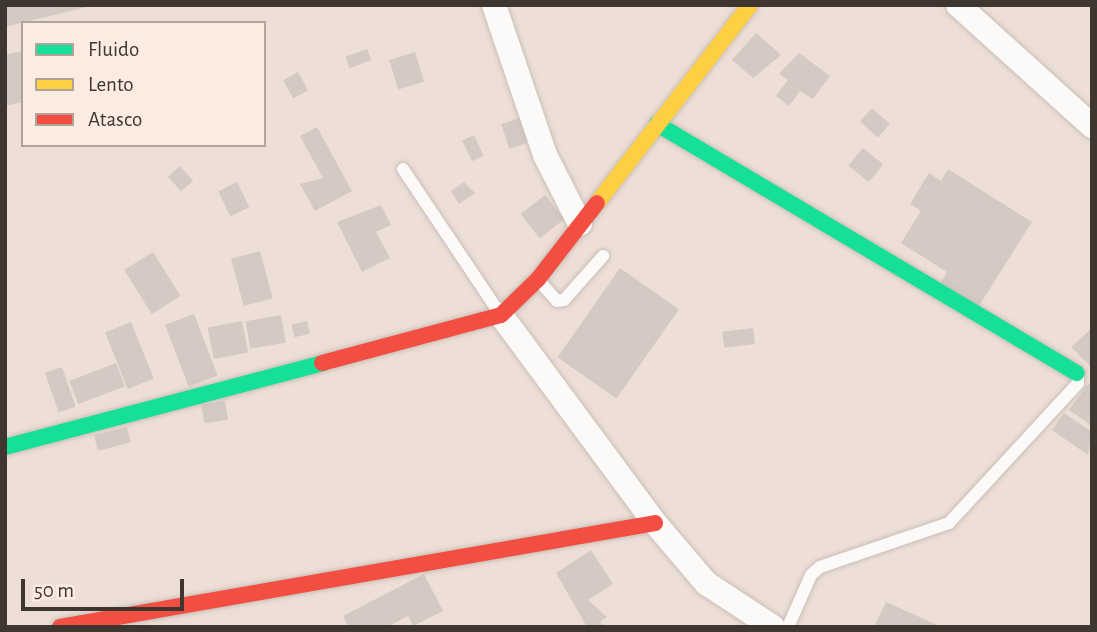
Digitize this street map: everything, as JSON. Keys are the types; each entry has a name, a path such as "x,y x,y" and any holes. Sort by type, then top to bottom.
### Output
{"street":[{"path":"494,5 545,155 580,224"},
{"path":"5,447 501,315 538,279 750,5"},
{"path":"958,5 1092,126"},
{"path":"657,124 1077,373"},
{"path":"501,315 655,523 706,583 773,627"},
{"path":"60,627 655,523"}],"lane":[{"path":"403,169 501,315"},
{"path":"538,279 557,301 564,300 603,256"},
{"path":"788,627 811,575 820,567 949,523 1078,383 1077,373"}],"building":[{"path":"5,5 91,6 21,21 5,27"},
{"path":"756,33 781,55 753,78 732,60"},
{"path":"367,49 371,60 349,68 345,57"},
{"path":"21,51 21,102 5,106 5,55"},
{"path":"415,52 424,82 398,90 389,60"},
{"path":"799,53 830,76 813,99 800,91 789,106 776,96 788,80 779,74"},
{"path":"298,72 308,90 293,99 283,80"},
{"path":"872,108 890,124 878,137 860,121"},
{"path":"526,116 534,141 509,149 501,124"},
{"path":"317,127 352,191 315,211 300,184 323,178 300,136"},
{"path":"474,135 484,156 472,161 462,140"},
{"path":"863,148 883,164 869,182 849,166"},
{"path":"180,166 193,181 181,192 168,176"},
{"path":"948,169 1032,222 977,309 939,285 947,272 901,243 921,211 910,204 929,173 941,181"},
{"path":"237,182 249,207 230,216 218,191"},
{"path":"464,182 475,193 459,204 451,191"},
{"path":"545,195 564,219 540,239 521,214"},
{"path":"381,205 391,225 376,232 390,258 362,272 337,222"},
{"path":"260,251 273,298 244,306 231,259"},
{"path":"153,252 181,296 152,314 124,270"},
{"path":"620,268 679,309 616,399 557,357"},
{"path":"194,314 218,376 189,387 165,325"},
{"path":"281,315 286,343 250,349 246,321"},
{"path":"242,321 248,352 214,359 208,328"},
{"path":"307,321 310,334 294,337 291,325"},
{"path":"131,322 154,379 128,389 105,332"},
{"path":"753,328 755,344 724,348 722,332"},
{"path":"1092,328 1092,368 1071,347"},
{"path":"116,363 125,386 78,404 69,381"},
{"path":"62,367 76,407 59,413 45,373"},
{"path":"1088,384 1092,386 1092,426 1069,410"},
{"path":"225,401 228,420 204,424 201,405"},
{"path":"1064,413 1092,432 1088,455 1052,430"},
{"path":"127,427 131,443 98,451 94,435"},
{"path":"591,550 613,584 588,600 607,617 600,622 603,627 587,627 556,573"},
{"path":"424,574 443,611 413,626 408,616 387,627 348,627 343,616"},
{"path":"886,602 942,627 874,627"}],"traffic: fast":[{"path":"657,124 1077,373"},
{"path":"5,447 322,363"}],"traffic: slow":[{"path":"597,203 750,5"}],"traffic: jam":[{"path":"322,363 501,315 538,279 597,203"},
{"path":"60,627 655,523"}]}
